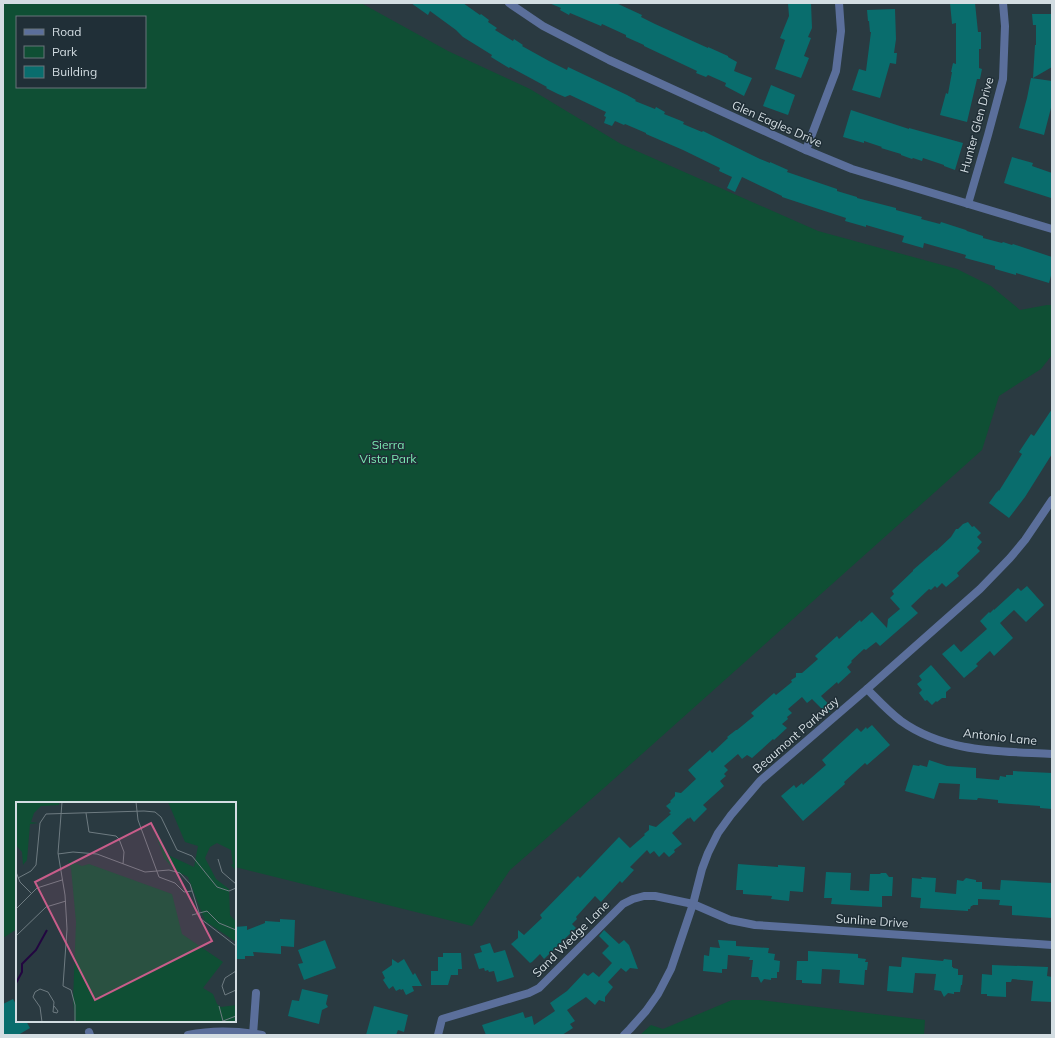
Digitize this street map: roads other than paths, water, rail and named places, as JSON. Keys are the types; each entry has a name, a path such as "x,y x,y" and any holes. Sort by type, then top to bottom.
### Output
{"street":[{"name":"Glen Eagles Drive","path":"509,3 543,26 609,60 806,150 852,169 1052,229"},
{"path":"806,150 836,71 841,31 838,3"},
{"name":"Hunter Glen Drive","path":"968,204 1003,78 1005,26 1003,3"},
{"name":"Beaumont Parkway","path":"624,1035 658,994 671,969 694,904 702,869 708,853 718,833 730,815 760,781 867,689 996,574 1025,540 1052,500"},
{"name":"Antonio Lane","path":"867,689 884,707 901,721 919,732 941,742 982,750 1052,754"},
{"name":"Sand Wedge Lane","path":"438,1035 442,1019 529,993 539,988 623,904 644,896 655,896 694,904"},
{"name":"Sunline Drive","path":"694,904 730,920 755,925 1052,945"},
{"path":"253,1034 256,993"},
{"path":"188,1035 209,1032 262,1035"}],"park label":[{"name":"Sierra Vista Park","path":"388,452"}]}
